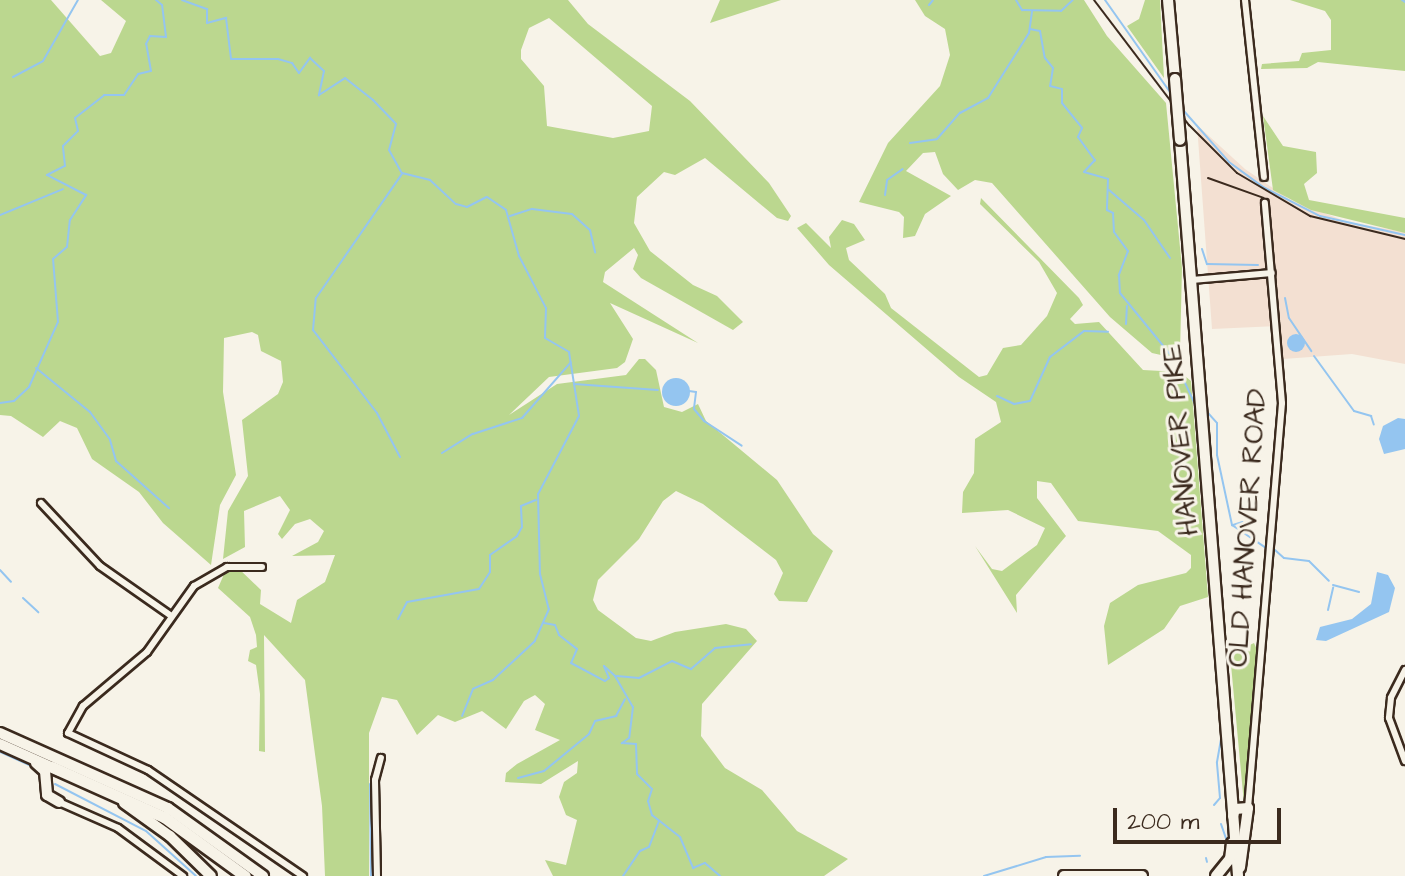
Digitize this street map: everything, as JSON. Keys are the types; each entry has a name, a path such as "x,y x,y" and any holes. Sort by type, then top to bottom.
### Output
{"highway":[{"name":"HANOVER PIKE","path":"1168,0 1238,874"},
{"path":"0,733 168,808 263,876"},
{"path":"0,744 164,817 245,876"},
{"path":"25,755 45,771 45,792 59,802"},
{"path":"52,767 142,815 211,876"},
{"path":"1216,876 1231,854 1235,809 1248,808 1238,874"},
{"path":"1064,876 1142,876"}],"street":[{"path":"1245,0 1264,177"},
{"name":"OLD HANOVER ROAD","path":"1248,808 1281,422 1265,203"},
{"path":"1192,280 1272,273"},
{"path":"41,503 100,566 170,615"},
{"path":"262,567 239,564 216,572 194,586 170,615 147,652 83,706 68,733 141,766 303,876"},
{"path":"1405,670 1391,698 1389,718 1405,761"},
{"path":"377,876 375,780 381,758"},
{"path":"59,802 127,832 183,876"}],"shaded area":[{"path":"1197,125 1245,169 1289,199 1347,222 1405,232 1405,364 1352,354 1283,359 1280,326 1212,329"}],"green space":[{"path":"0,0 51,0 100,56 111,53 126,21 101,0 568,0 588,24 690,101 769,183 791,216 788,221 777,218 705,158 675,175 664,172 637,197 634,223 650,251 693,285 717,296 743,322 733,330 641,278 633,269 638,255 634,248 605,272 603,282 698,343 610,303 633,339 625,362 617,368 549,377 509,415 557,384 626,375 639,359 645,359 656,370 664,407 682,412 698,404 706,421 777,480 813,534 833,551 807,602 779,601 774,594 783,573 776,560 703,504 676,491 663,501 639,539 598,580 593,600 598,610 636,638 651,641 675,632 726,624 746,629 757,641 702,704 701,736 725,768 762,790 797,831 848,859 824,876 553,876 545,860 566,865 577,820 566,815 559,797 564,782 577,773 578,761 541,784 505,782 506,773 517,764 560,740 535,730 545,704 535,695 524,701 506,729 482,711 455,722 438,715 417,735 397,700 382,697 369,733 369,876 325,876 322,806 305,680 264,635 265,752 259,751 260,694 256,665 248,661 250,650 257,647 256,635 250,617 218,588 225,572 238,568 261,590 260,604 291,623 297,600 325,582 335,555 292,556 318,542 324,531 310,519 295,524 282,539 278,534 290,510 280,496 244,511 245,547 223,559 228,511 248,476 242,420 278,394 283,382 281,361 261,351 258,335 252,332 224,338 223,392 236,475 220,505 211,565 163,523 139,492 92,459 77,428 60,421 43,437 11,416 0,415","holes":["549,18 652,106 649,131 613,138 547,126 544,86 521,59 529,28"]},
{"path":"720,0 781,0 710,23"},
{"path":"915,0 1084,0 1107,36 1166,103 1182,268 1180,353 1170,357 1152,353 1110,317 992,183 975,180 958,190 943,174 935,152 923,153 906,171 951,196 925,214 915,236 903,238 904,217 899,212 859,202 888,143 940,86 950,55 945,29 925,16"},
{"path":"1145,0 1160,0 1164,78 1127,26 1139,19"},
{"path":"1290,0 1405,0 1405,71 1318,62 1307,68 1261,69 1262,64 1299,61 1302,53 1331,50 1331,20 1325,11"},
{"path":"1263,116 1283,146 1316,152 1317,173 1304,184 1309,200 1405,218 1405,233 1311,210 1273,190"},
{"path":"981,198 1079,298 1083,305 1070,319 1075,324 1099,322 1143,370 1180,372 1191,381 1208,597 1180,606 1164,629 1108,665 1104,626 1110,603 1138,585 1186,573 1191,568 1191,555 1158,531 1078,521 1051,483 1037,481 1037,498 1066,536 1016,595 1017,613 975,546 992,569 1002,571 1037,545 1045,528 1008,510 962,513 963,492 974,473 975,439 1001,422 996,402 959,377 829,265 797,228 806,223 831,248 829,237 842,220 854,224 865,240 846,248 849,260 885,294 891,308 979,377 987,375 1003,348 1021,345 1047,316 1057,293 1039,262 980,204"},
{"path":"1254,643 1258,652 1244,804 1230,654"}],"water":[{"path":"1296,334 1305,343 1296,352 1287,343"},
{"path":"676,378 686,382 690,392 686,402 676,406 666,402 662,392 666,382"},
{"path":"1398,418 1405,419 1405,449 1384,454 1379,439 1383,426"},
{"path":"1377,572 1388,575 1395,588 1389,612 1326,641 1316,640 1320,627 1352,619 1371,604"}],"waterway":[{"path":"13,77 43,61 78,0"},
{"path":"0,403 14,401 29,387 58,322 53,259 67,247 70,220 86,195 47,175 65,166 63,146 78,131 75,118 104,95 124,95 138,74 151,71 146,44 150,36 166,37 162,5 156,0"},
{"path":"182,0 207,9 207,23 226,18 231,59 278,59 292,63 299,73 310,58 324,71 319,95 345,78 373,100 396,124 389,150 402,173 430,180 456,204 467,207 487,197 506,210 519,256 546,308 545,338 569,352 579,416 538,494 540,574 549,609 535,641 493,680 473,689 462,716"},
{"path":"929,5 933,0"},
{"path":"1016,0 1022,10 1061,11 1073,0"},
{"path":"1105,0 1172,95"},
{"path":"910,143 937,139 960,113 988,98 1029,33 1032,11"},
{"path":"1030,29 1040,31 1045,58 1053,68 1050,86 1062,89 1062,103 1082,128 1078,137 1095,160 1084,172 1108,179 1107,210 1113,213 1114,232 1128,251 1119,275 1120,293 1174,359"},
{"path":"1183,110 1229,162 1263,187 1320,216 1405,235"},
{"path":"885,195 887,180 903,169"},
{"path":"400,457 377,413 313,330 316,298 402,174"},
{"path":"0,215 63,189"},
{"path":"1109,190 1144,220 1170,258"},
{"path":"510,216 532,209 572,214 590,230 595,252"},
{"path":"1202,249 1207,264 1258,265"},
{"path":"1285,298 1289,318 1311,351"},
{"path":"1126,324 1127,306"},
{"path":"997,396 1014,404 1030,401 1050,357 1084,331 1108,332"},
{"path":"1314,356 1354,411 1371,416 1374,425"},
{"path":"442,453 473,434 522,418 571,362"},
{"path":"36,368 90,412 110,440 116,461 169,508"},
{"path":"1179,370 1195,405"},
{"path":"574,384 658,390"},
{"path":"689,391 696,392 694,409 704,421 742,446"},
{"path":"1208,413 1217,423 1217,455 1232,525 1265,547"},
{"path":"398,619 407,602 479,589 490,572 490,555 517,536 522,527 521,506 536,500"},
{"path":"1233,525 1243,522"},
{"path":"1275,550 1284,558 1309,561 1329,581"},
{"path":"0,570 11,582"},
{"path":"1333,585 1359,592"},
{"path":"1328,610 1333,588"},
{"path":"23,598 38,612"},
{"path":"544,623 555,625 559,635 577,649 571,663 605,681 609,678 604,666 615,676 633,707 629,738 622,743 636,744 637,774 652,789 648,801 652,815 680,837 693,868 705,863 720,876"},
{"path":"617,676 639,678 672,661 691,669 715,648 751,644"},
{"path":"518,778 544,771 589,734 595,721 616,716 625,699"},
{"path":"1214,805 1220,798 1217,762 1222,734"},
{"path":"0,752 32,766"},
{"path":"55,784 146,831 196,876"},
{"path":"370,784 371,876"},
{"path":"623,876 640,851 649,847 659,821"},
{"path":"1221,824 1227,841"},
{"path":"984,876 1046,857 1080,856"},
{"path":"1206,858 1207,862"}],"railway":[{"path":"1094,0 1189,125 1237,173 1310,216 1405,239"},
{"path":"1208,178 1264,198"}]}
